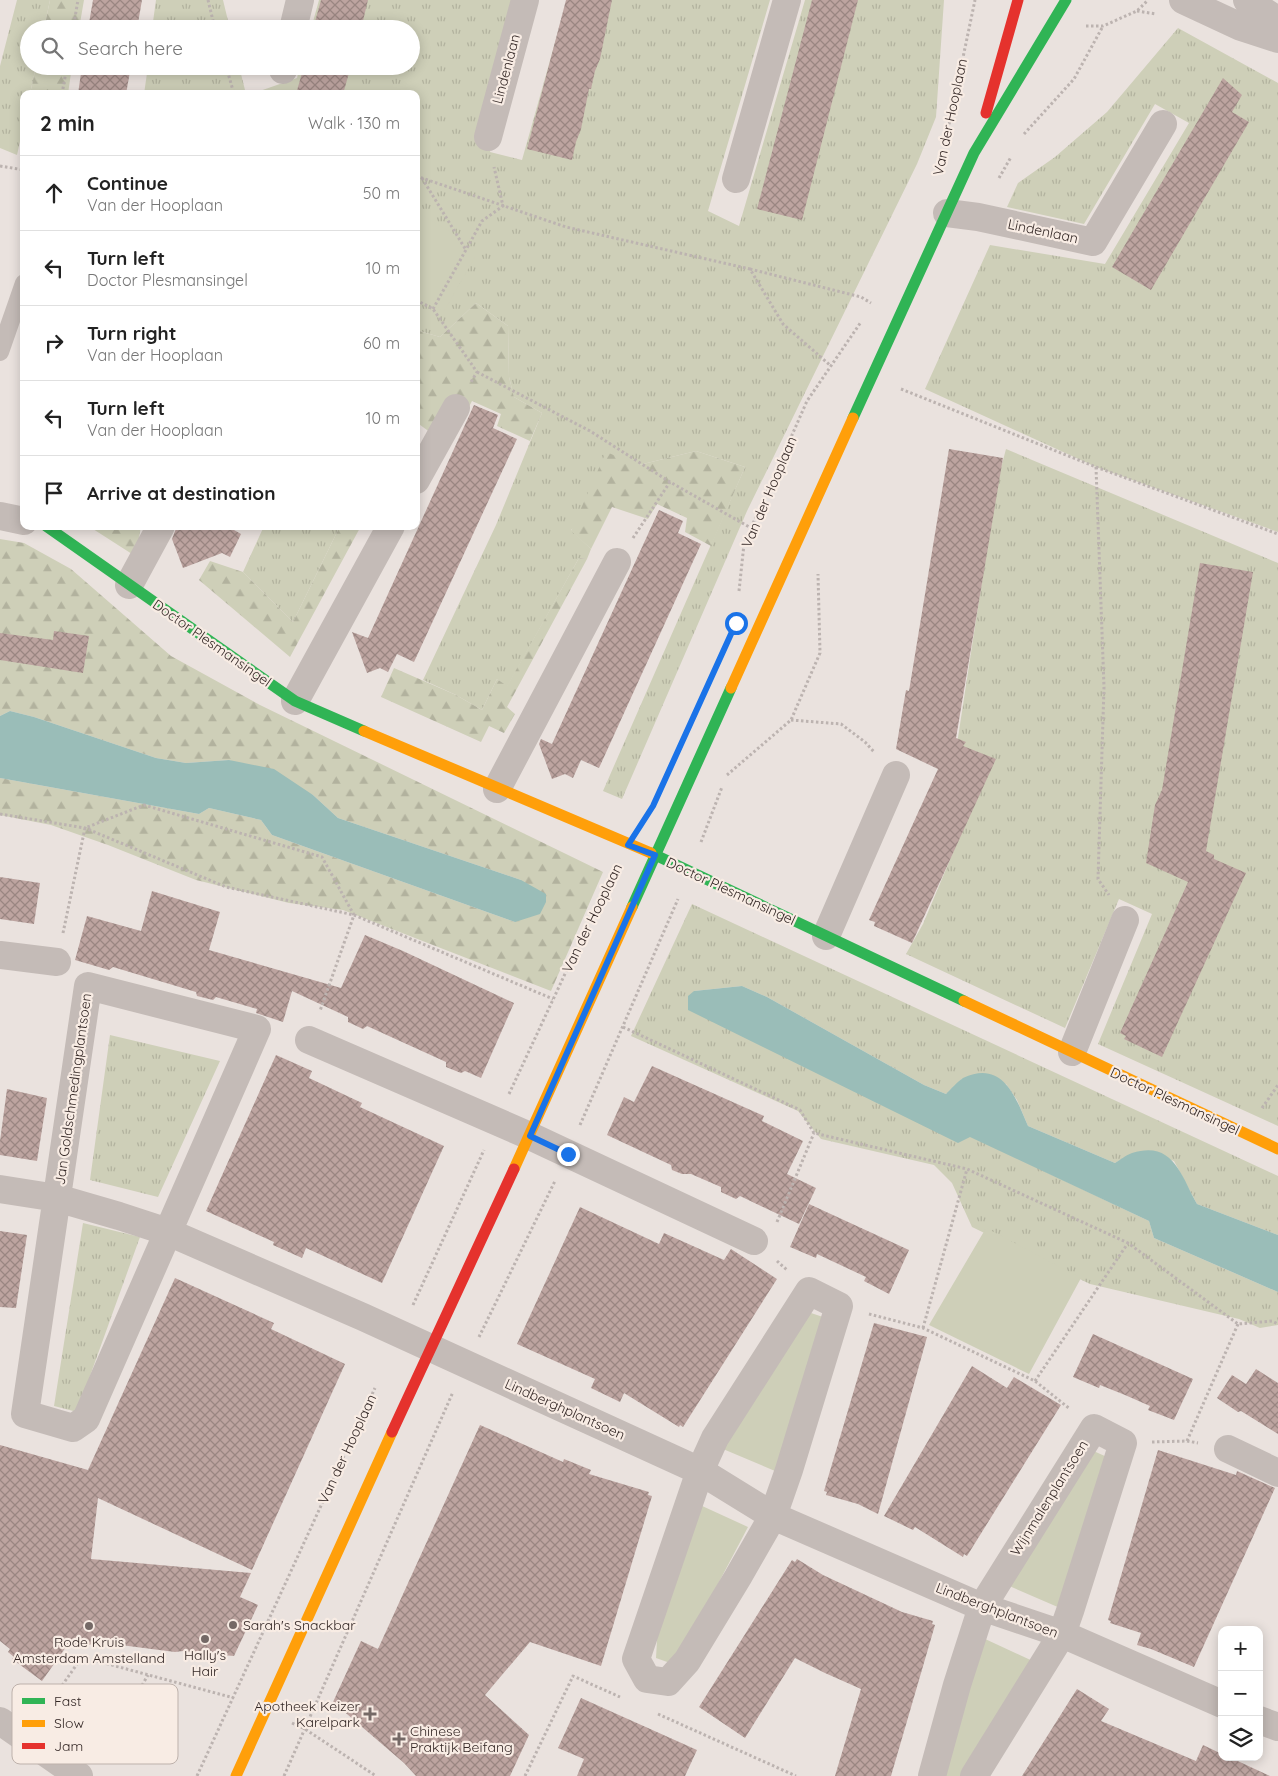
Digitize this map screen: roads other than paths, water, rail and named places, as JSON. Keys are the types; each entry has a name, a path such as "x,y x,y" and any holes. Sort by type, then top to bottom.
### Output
{"street":[{"path":"295,20 300,0"},
{"name":"Lindenlaan","path":"488,137 525,0"},
{"path":"736,179 787,0"},
{"name":"Van der Hooplaan","path":"974,153 1018,0"},
{"name":"Van der Hooplaan","path":"236,1776 430,1348 530,1136 655,855 974,153 1066,0"},
{"path":"1183,0 1241,27 1278,39"},
{"path":"1247,0 1278,23"},
{"name":"Lindenlaan","path":"947,213 978,217 1093,242 1163,124"},
{"path":"420,473 456,408"},
{"path":"0,516 20,520"},
{"name":"Doctor Plesmansingel","path":"52,530 295,702 655,855 1278,1149"},
{"path":"129,586 159,530"},
{"path":"295,702 389,530"},
{"path":"497,789 617,562"},
{"path":"826,936 896,775"},
{"path":"1072,1052 1125,920"},
{"path":"0,955 57,962"},
{"name":"Jan Goldschmedingplantsoen","path":"88,986 257,1029 86,1419 73,1428 25,1414 57,1198 88,986"},
{"path":"309,1040 530,1136 760,1246"},
{"name":"Jan Goldschmedingplantsoen","path":"0,1190 57,1198 168,1232 430,1348"},
{"path":"809,1291 839,1306 773,1516 687,1662 668,1682 647,1679 636,1659 700,1471 715,1438 809,1291"},
{"name":"Lindberghplantsoen","path":"430,1348 700,1471 773,1516 982,1607 1062,1634 1218,1702"},
{"name":"Wijnmalenplantsoen","path":"932,1776 957,1685 982,1607 1002,1572 1094,1428 1123,1443 1062,1634"},
{"path":"1228,1449 1278,1473"},
{"path":"974,1776 1062,1634"},
{"path":"0,1721 12,1729"},
{"path":"62,1764 79,1776"}],"lane":[{"path":"0,352 20,294"}],"water":[{"path":"10,711 34,717 156,758 186,763 229,760 274,769 313,795 338,818 521,880 546,894 546,902 540,914 515,922 272,835 261,820 209,808 199,814 0,778 0,716"},
{"path":"742,986 767,997 924,1085 946,1094 963,1078 977,1073 998,1077 1013,1093 1028,1126 1115,1163 1130,1154 1146,1150 1157,1151 1166,1156 1180,1172 1197,1204 1278,1235 1278,1292 1154,1238 1149,1221 970,1137 958,1143 688,1010 688,996 694,991"}],"place":[{"name":"Sarah's Snackbar","path":"233,1625"},
{"name":"Rode Kruis Amsterdam Amstelland","path":"89,1626"},
{"name":"Hally's Hair","path":"205,1639"},
{"name":"Apotheek Keizer Karelpark","path":"370,1714"},
{"name":"Chinese Praktijk Beifang","path":"399,1739"}]}
